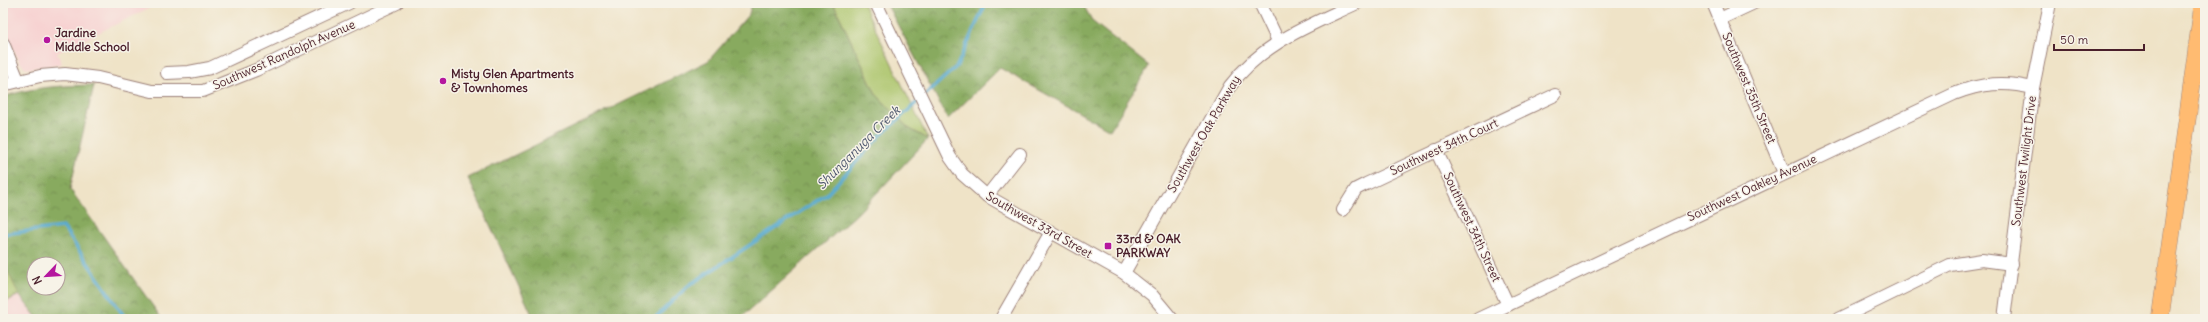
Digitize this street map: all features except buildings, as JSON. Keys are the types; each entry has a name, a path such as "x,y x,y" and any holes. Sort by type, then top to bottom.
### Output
{"highway":[{"path":"2160,319 2203,3"}],"street":[{"path":"167,73 189,72 210,68 349,3"},
{"name":"Southwest Randolph Avenue","path":"3,85 18,80 40,76 64,74 98,78 152,91 203,91 267,64 379,7 397,3"},
{"name":"Southwest 33rd Street","path":"876,3 954,163 962,174 987,196 1124,273 1152,295 1172,319"},
{"path":"1260,3 1278,41"},
{"name":"Southwest Oak Parkway","path":"1124,273 1230,86 1251,61 1278,41 1357,3"},
{"name":"Southwest 35th Street","path":"1713,3 1784,174"},
{"path":"1720,19 1754,3"},
{"name":"Southwest Twilight Drive","path":"2004,319 2033,88 2050,3"},
{"path":"3,43 18,80"},
{"path":"259,46 267,64"},
{"name":"Southwest Oakley Avenue","path":"1478,319 1965,89 2002,83 2033,88"},
{"name":"Southwest 34th Court","path":"1343,210 1356,189 1555,95"},
{"name":"Southwest 34th Street","path":"1436,150 1508,305"},
{"path":"987,196 1020,154"},
{"path":"1001,319 1051,232"},
{"path":"1839,319 1950,265 1982,260 2012,264"}],"shaded area":[{"name":"Jardine Middle School","path":"3,3 160,3 57,53 62,64 27,69 20,63 3,27"},
{"path":"19,295 38,319 3,319 3,303"}],"green space":[{"path":"752,3 833,3 876,94 908,128 928,139 857,214 742,317 742,319 534,319 468,178 708,61 749,14"},
{"path":"833,3 863,3 928,139 908,128 876,94"},
{"path":"886,3 1082,3 1093,22 1149,66 1110,130 1000,68 948,119"},
{"path":"94,85 70,189 162,319 38,319 19,295 3,303 3,97 15,93 59,86"},
{"path":"3,261 19,295 3,303"}],"waterway":[{"name":"Shunganuga Creek","path":"654,319 688,286 827,194 879,137 957,66 986,3"},
{"name":"Shunganuga Creek","path":"3,234 63,227 126,319"}],"place":[{"name":"Jardine Middle School","path":"47,40"},
{"name":"Misty Glen Apartments & Townhomes","path":"443,81"},
{"name":"33rd & OAK PARKWAY","path":"1108,246"}]}
